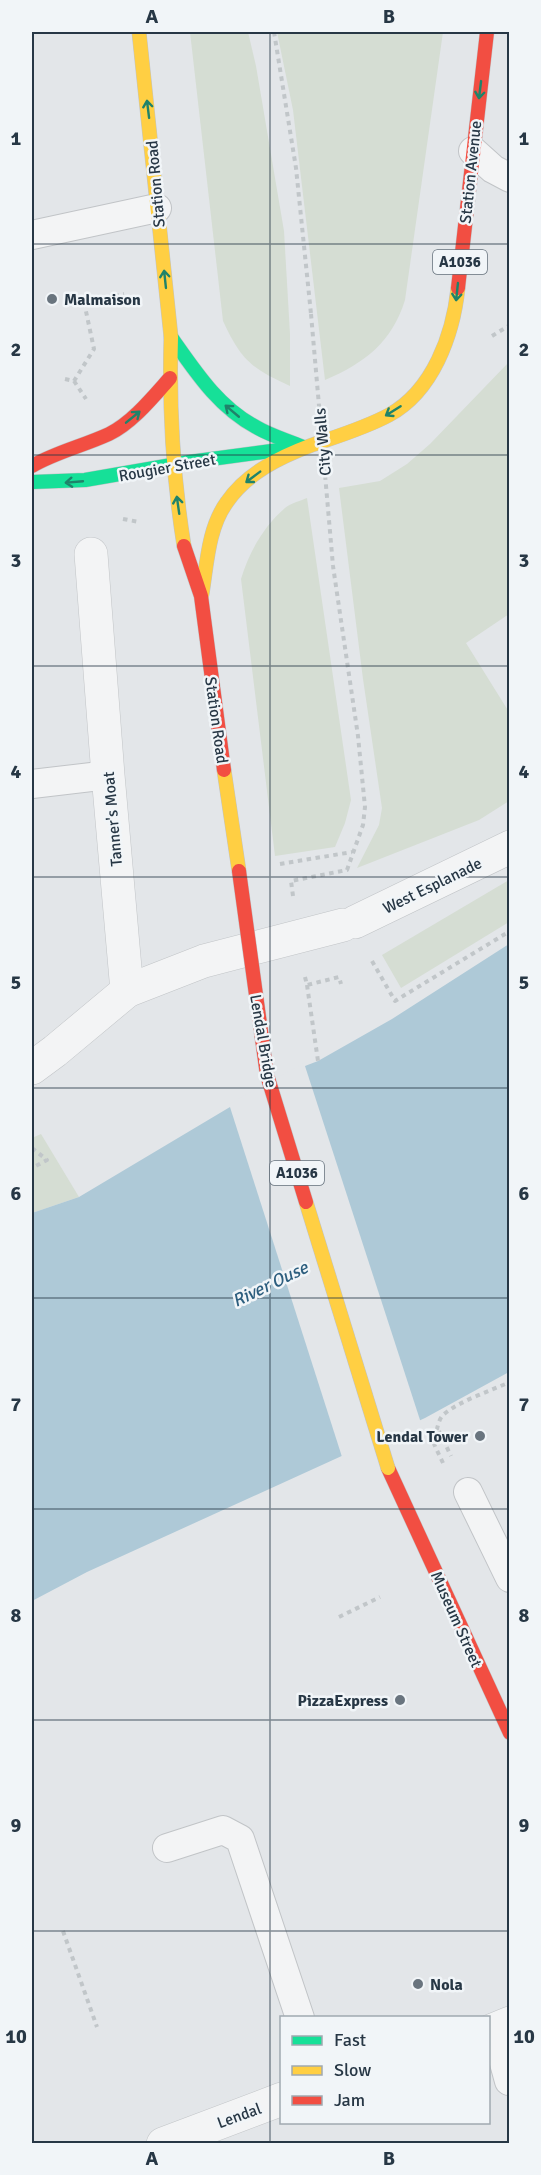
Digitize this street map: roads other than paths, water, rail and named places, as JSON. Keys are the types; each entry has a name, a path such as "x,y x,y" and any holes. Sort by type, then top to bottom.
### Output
{"main road":[{"name":"Station Road","path":"138,32 171,338 173,464 184,546 201,596 234,845"},
{"name":"Station Avenue","path":"303,447 389,415 407,402 421,387 432,369 450,331 456,306 487,32"},
{"path":"171,338 201,379 234,414 254,426 303,447"},
{"path":"32,466 48,457 111,433 143,408 170,378"},
{"name":"Station Road","path":"201,596 214,532 226,504 247,480 272,463 303,447"},
{"name":"Rougier Street","path":"32,482 56,484 82,482 173,464 303,447"},
{"name":"Lendal Bridge","path":"234,845 267,1075 388,1468 407,1505"},
{"name":"Museum Street","path":"407,1505 489,1691 510,1733"}],"street":[{"name":"Tanner's Moat","path":"91,554 128,991"},
{"name":"West Esplanade","path":"128,991 204,961 349,923 510,847"},
{"path":"44,1059 128,991"},
{"name":"Lendal","path":"163,2144 280,2100"}],"lane":[{"path":"473,151 493,169 510,178"},
{"path":"32,235 157,208"},
{"path":"32,784 108,776"},
{"path":"468,1492 510,1578"},
{"path":"167,1848 223,1830 240,1839 299,2016"},
{"path":"498,2029 509,2080"}],"water":[{"name":"River Ouse","path":"509,944 509,1372 425,1418 87,1572 32,1601 32,1213 79,1197 230,1107 392,1019"}],"place":[{"name":"Malmaison","path":"52,299"},
{"name":"Lendal Tower","path":"480,1436"},
{"name":"PizzaExpress","path":"400,1700"},
{"name":"Nola","path":"418,1984"}]}
